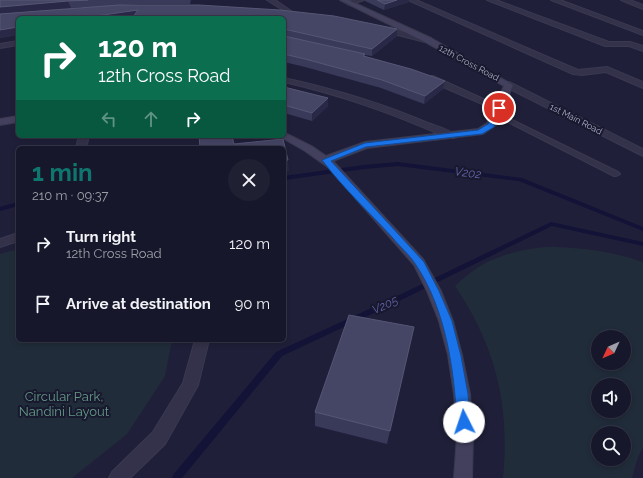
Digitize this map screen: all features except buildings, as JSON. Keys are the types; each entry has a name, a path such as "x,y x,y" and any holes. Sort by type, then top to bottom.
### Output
{"main road":[{"name":"12th Cross Road","path":"330,163 365,145 480,132 491,125 509,85 428,40 346,2"},
{"path":"0,122 16,119"},
{"path":"286,137 309,149 330,163 419,262 434,291 446,321 452,342 462,394 465,436 463,478"}],"street":[{"path":"270,0 291,13"},
{"path":"346,2 361,0"},
{"path":"410,0 576,72 607,69 643,85"},
{"path":"490,0 608,44 630,44 643,49"},
{"path":"554,0 643,33"},
{"path":"624,0 643,7"},
{"path":"273,11 299,14"},
{"path":"376,27 428,40"},
{"path":"0,46 16,43"},
{"path":"424,75 497,111"},
{"path":"286,81 395,112 451,136"},
{"name":"1st Main Road","path":"509,85 643,153"},
{"path":"0,243 16,238"},
{"path":"118,478 159,438 190,385 201,342"}],"lane":[{"path":"497,111 616,174"}],"green space":[{"path":"545,247 583,249 607,252 643,262 643,448 638,457 632,478 503,478 505,451 504,426 502,401 497,378 481,331 455,286 485,263 519,251"},
{"name":"Circular Park, Nandini Layout","path":"16,250 16,342 172,342 165,376 127,434 72,478 0,478 0,254"}],"waterway":[{"name":"V202","path":"286,178 398,164 520,179 643,229"},
{"name":"V202","path":"0,209 16,205"},
{"name":"V205","path":"176,478 279,354 393,301 551,224 643,244"}],"route":[{"path":"464,422 462,394 455,356 446,321 434,291 419,262 326,160 365,145 480,132 491,125 499,108"}]}
